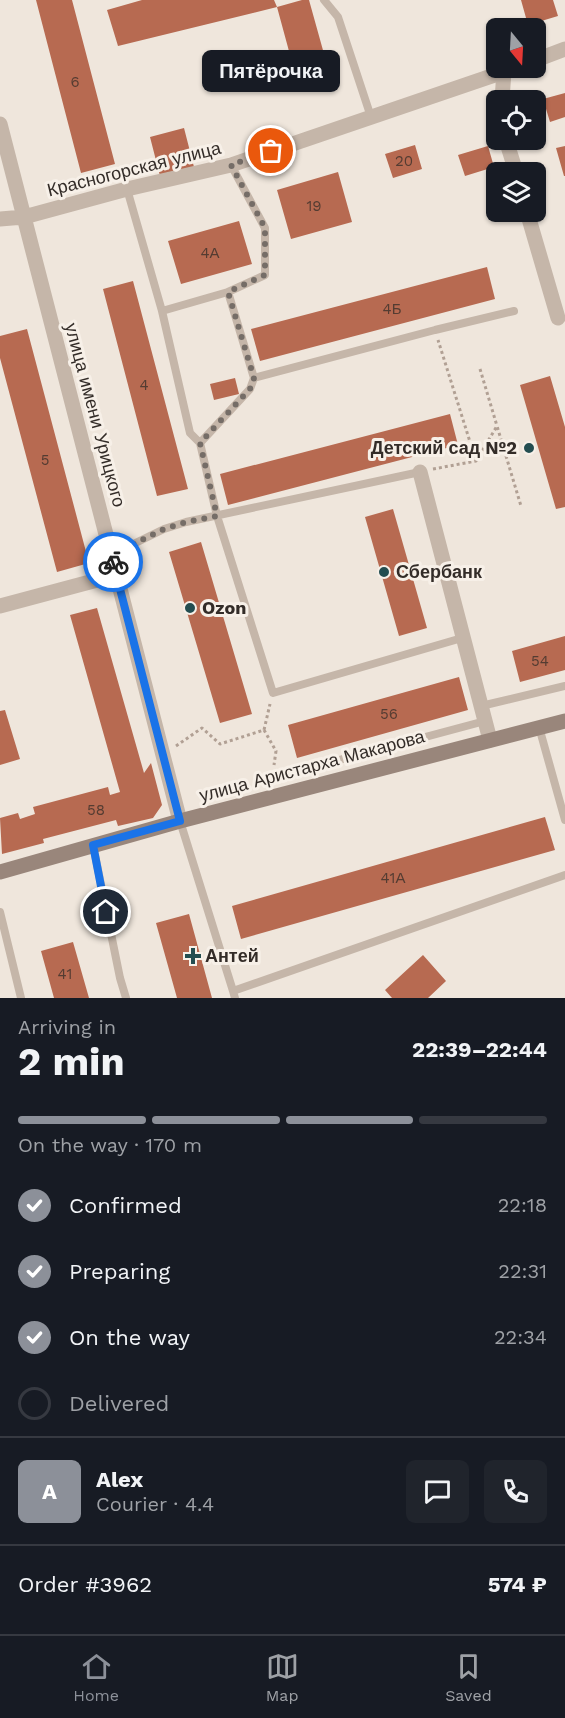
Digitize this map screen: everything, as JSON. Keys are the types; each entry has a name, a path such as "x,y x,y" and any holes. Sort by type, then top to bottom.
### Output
{"street":[{"path":"546,56 565,49"},
{"name":"Красногорская улица","path":"0,219 24,217 127,189 231,165 486,77"},
{"name":"улица имени Урицкого","path":"0,124 180,821"},
{"path":"530,222 558,318"},
{"path":"420,472 490,740"},
{"path":"0,606 116,575"},
{"name":"улица Аристарха Макарова","path":"0,872 180,821 565,721"}],"lane":[{"path":"324,0 338,17 371,117"},
{"path":"162,311 228,292 265,275 265,228 231,165"},
{"path":"127,189 162,311 190,433 200,443 217,516 273,693 462,638"},
{"path":"200,443 250,389 254,378 228,292"},
{"path":"254,378 514,311"},
{"path":"111,555 164,529 186,522 420,472"},
{"path":"272,778 483,714 565,686"},
{"path":"539,727 565,820"},
{"path":"180,821 234,994 565,875"},
{"path":"93,845 126,998"},
{"path":"0,912 21,998"}],"path":[{"path":"435,330 476,461"},
{"path":"480,369 521,506"},
{"path":"420,472 476,461 497,426"},
{"path":"272,778 276,751 264,730 273,693"},
{"path":"163,754 202,728 220,744 264,730"}],"building":[{"path":"36,0 72,0 115,164 81,173"},
{"path":"142,0 274,0 277,7 118,46 107,10"},
{"path":"309,0 331,79 299,88 277,7"},
{"path":"521,0 553,0 558,16 546,20 526,18"},
{"path":"565,93 565,117 550,122 546,98"},
{"path":"184,128 194,167 160,176 150,137"},
{"path":"415,145 422,169 393,178 385,154"},
{"path":"565,146 565,176 564,176 556,148"},
{"path":"486,147 493,162 486,162 486,169 465,176 458,155"},
{"path":"338,172 352,222 291,239 277,190"},
{"path":"239,221 252,264 181,284 168,241"},
{"path":"487,267 495,299 260,361 251,329"},
{"path":"133,281 188,489 157,496 103,289"},
{"path":"27,329 89,563 57,572 0,358 0,336"},
{"path":"550,376 565,427 565,507 556,509 520,385"},
{"path":"235,378 239,394 214,400 210,384"},
{"path":"450,414 458,445 228,505 220,474"},
{"path":"393,509 427,628 399,636 365,517"},
{"path":"201,542 252,714 220,723 169,552"},
{"path":"97,608 144,773 151,763 162,805 153,818 118,826 116,820 43,839 44,843 2,854 0,818 18,813 20,819 35,814 33,807 108,787 110,795 120,792 70,615"},
{"path":"565,636 565,670 520,682 512,651"},
{"path":"459,677 468,710 297,758 288,725"},
{"path":"5,710 20,759 0,765 0,711"},
{"path":"545,817 555,850 241,939 232,906"},
{"path":"189,914 212,998 177,998 156,923"},
{"path":"73,942 89,998 54,998 41,951"},
{"path":"423,955 446,981 428,998 392,998 385,990"}],"way so far":[{"path":"113,562 111,555 164,529 217,516 200,443 250,389 254,378 228,292 265,275 265,228 231,165 271,151"}],"place":[{"name":"Пятёрочка","path":"271,151"},
{"name":"Детский сад №2","path":"529,448"},
{"name":"Сбербанк","path":"384,572"},
{"name":"Ozon","path":"190,608"},
{"name":"Антей","path":"193,956"}],"route":[{"path":"106,912 93,845 180,821 113,562"}]}
